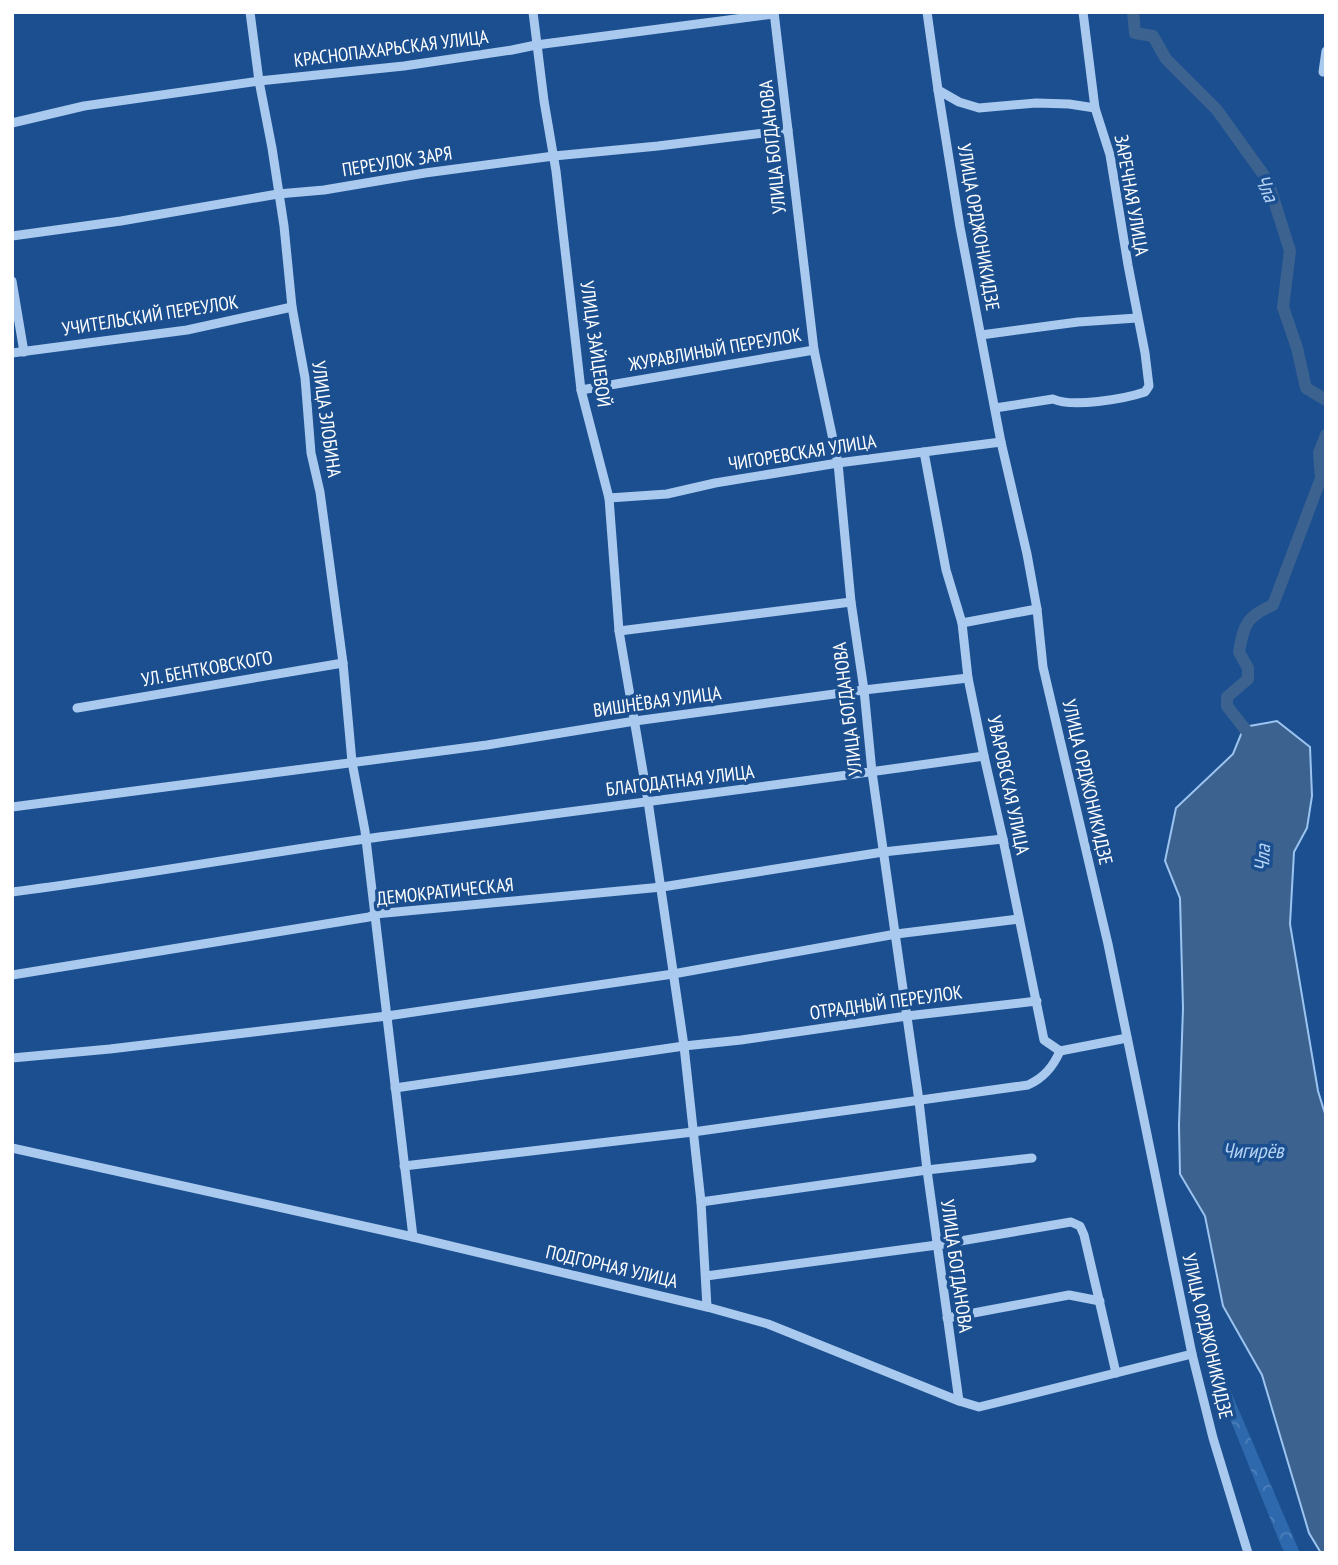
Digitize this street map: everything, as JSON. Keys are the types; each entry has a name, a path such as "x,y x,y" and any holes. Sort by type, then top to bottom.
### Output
{"street":[{"name":"УЛИЦА ЗЛОБИНА","path":"250,12 284,226 311,453 320,492 343,663 352,762 365,835 413,1237"},
{"name":"УЛИЦА ЗАЙЦЕВОЙ","path":"533,12 554,156 581,390 609,498 619,631 662,887 684,1046 701,1202 707,1307"},
{"name":"УЛИЦА ОРДЖОНИКИДЗЕ","path":"927,12 960,227 1001,442 1027,554 1037,608 1043,667 1108,944 1192,1354 1213,1438 1248,1553"},
{"name":"ЗАРЕЧНАЯ УЛИЦА","path":"995,408 1053,399 1070,403 1128,397 1145,392 1149,386 1110,155 1095,108 1083,12"},
{"name":"КРАСНОПАХАРЬСКАЯ УЛИЦА","path":"12,122 85,106 259,81 404,66 774,13"},
{"name":"УЛИЦА БОГДАНОВА","path":"774,13 814,350 838,463 851,602 872,772 958,1401"},
{"path":"1323,72 1326,51"},
{"path":"938,90 959,102 979,108 1036,103 1095,108"},
{"name":"ПЕРЕУЛОК ЗАРЯ","path":"12,236 425,173 788,130"},
{"path":"12,281 24,352"},
{"name":"УЧИТЕЛЬСКИЙ ПЕРЕУЛОК","path":"12,353 187,330 292,307"},
{"path":"981,335 1078,322 1137,318"},
{"name":"ЖУРАВЛИНЫЙ ПЕРЕУЛОК","path":"581,390 814,350"},
{"name":"ЧИГОРЕВСКАЯ УЛИЦА","path":"609,498 667,494 715,483 838,463 1001,442"},
{"name":"УВАРОВСКАЯ УЛИЦА","path":"924,452 1044,1040 1060,1051"},
{"path":"619,631 851,602"},
{"path":"961,623 1037,608"},
{"name":"УЛ. БЕНТКОВСКОГО","path":"77,708 343,663"},
{"name":"ВИШНЁВАЯ УЛИЦА","path":"12,807 488,744 863,690 968,678"},
{"name":"БЛАГОДАТНАЯ УЛИЦА","path":"12,892 88,882 365,835 382,837 984,756"},
{"name":"ДЕМОКРАТИЧЕСКАЯ","path":"12,975 375,914 662,887 883,852 1003,839"},
{"path":"12,1058 387,1016 673,974 895,934 1019,919"},
{"name":"ОТРАДНЫЙ ПЕРЕУЛОК","path":"395,1088 684,1046 1037,1001"},
{"path":"404,1166 693,1132 1028,1085 1039,1080 1049,1070 1060,1051 1127,1038"},
{"name":"ПОДГОРНАЯ УЛИЦА","path":"12,1147 413,1237 707,1307 768,1324 958,1401 979,1407 1192,1354"},
{"path":"701,1202 1032,1158"},
{"path":"706,1276 937,1245 1071,1222 1080,1226 1084,1235 1116,1373"},
{"path":"947,1318 1069,1295 1100,1301"}],"green space":[{"path":"1204,1343 1210,1343 1300,1553 1285,1553 1282,1548 1206,1359"}],"water":[{"name":"Чигирёв","path":"1277,721 1310,747 1312,796 1307,828 1294,852 1290,924 1318,1091 1326,1117 1326,1553 1321,1553 1309,1533 1262,1375 1223,1306 1205,1216 1180,1174 1183,1008 1180,898 1165,861 1176,808 1233,754 1244,727"}],"waterway":[{"name":"Чла","path":"1133,12 1135,33 1153,36 1166,59 1217,110 1268,181 1290,251 1283,307 1297,348 1306,388 1326,400"},
{"name":"Чла","path":"1252,738 1227,706 1227,697 1248,679 1248,668 1239,652 1245,628 1257,613 1273,605 1321,478 1319,453 1326,435"}]}
